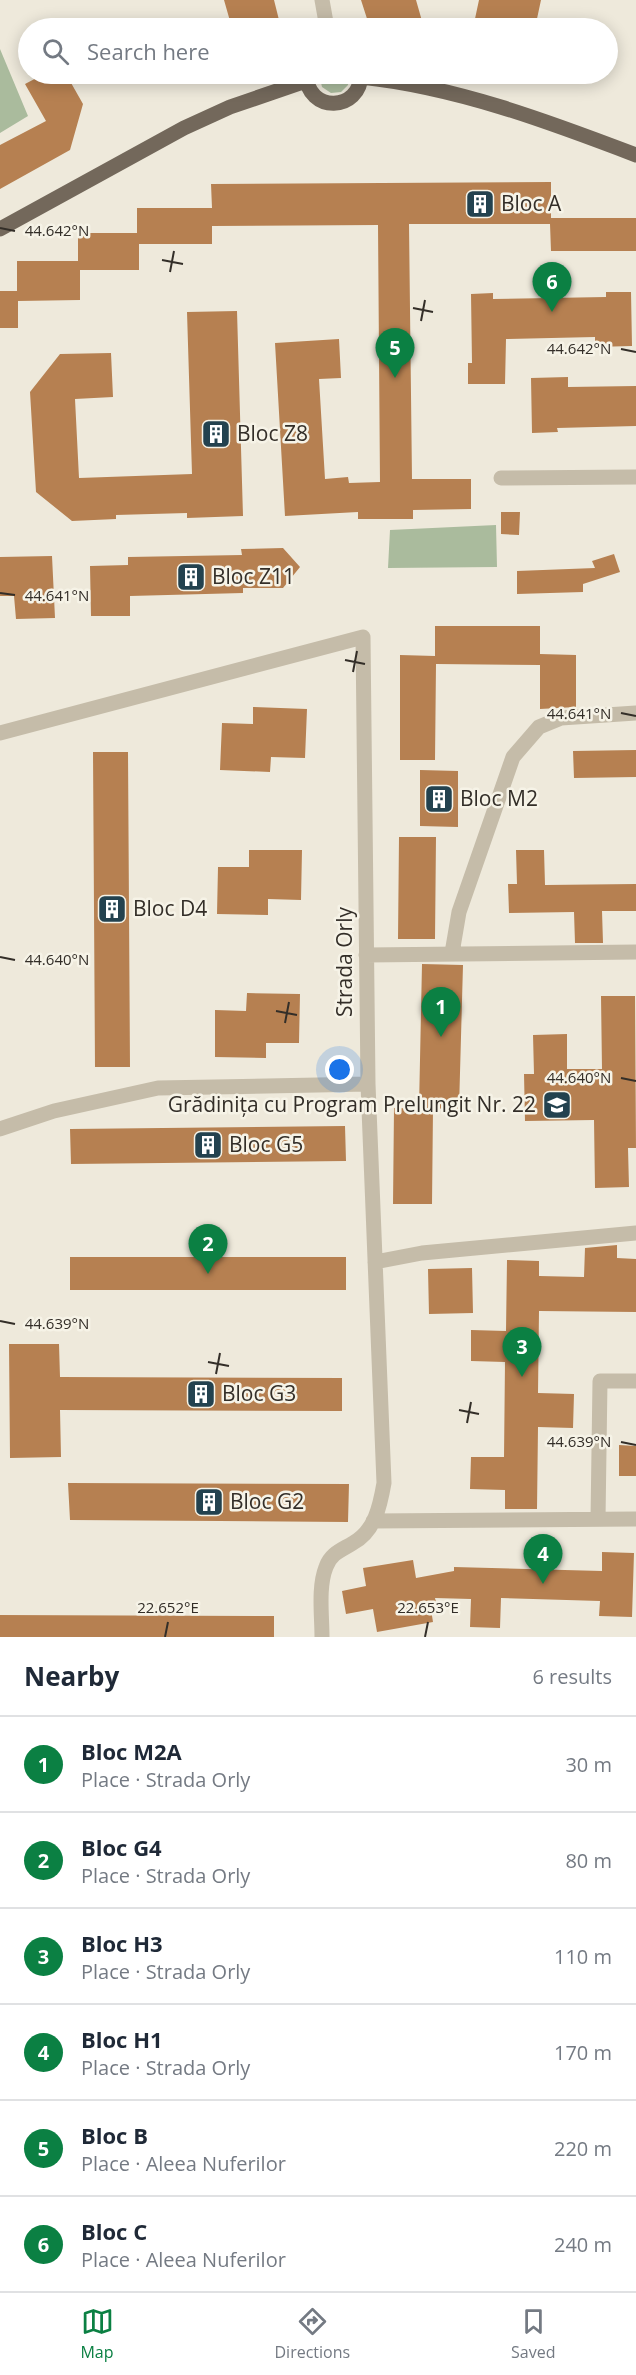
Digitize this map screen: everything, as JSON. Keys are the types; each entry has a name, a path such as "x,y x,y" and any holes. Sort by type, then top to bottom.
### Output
{"main road":[{"path":"0,229 184,128 288,84"},
{"path":"308,84 315,97 333,104 352,97 359,84"},
{"path":"414,84 468,97 636,155"}],"street":[{"path":"322,0 325,18"},
{"path":"501,478 636,477"},
{"name":"Strada Orly","path":"0,733 363,637 368,1084 384,1483 380,1509 368,1531 354,1543 337,1550 326,1565 322,1581 321,1637"},
{"path":"452,953 459,912 513,757 539,727 561,718 636,713"},
{"path":"366,955 636,952"},
{"path":"0,1129 45,1114 158,1089 368,1084"},
{"path":"375,1262 422,1253 636,1233"},
{"path":"598,1520 600,1381 636,1381"},
{"path":"373,1521 636,1519"}],"green space":[{"path":"0,49 28,116 0,133"},
{"path":"321,84 348,84 341,92 331,93"},
{"path":"496,525 497,567 388,568 390,530"}],"building":[{"path":"224,0 274,0 278,18 229,18"},
{"path":"361,0 416,0 421,18 367,18"},
{"path":"479,0 541,0 537,18 475,18"},
{"path":"25,84 72,84 83,104 70,150 0,189 0,145 46,121"},
{"path":"551,182 551,218 636,218 636,251 551,251 550,224 409,224 412,479 471,479 471,509 413,510 413,519 358,519 358,512 285,516 275,343 339,339 341,378 319,379 325,479 348,477 349,483 380,482 378,225 212,226 212,244 139,244 139,270 80,270 80,300 18,301 18,328 0,328 0,291 17,291 17,261 78,261 78,233 137,233 137,208 212,208 211,184"},
{"path":"606,292 631,292 632,346 595,347 595,337 506,339 505,384 468,384 468,363 472,363 471,294 493,293 493,299 606,297"},
{"name":"Bloc Z8","path":"237,311 243,516 187,518 187,513 116,515 116,519 72,521 36,492 30,392 60,354 111,353 113,397 75,399 79,478 192,474 187,312"},
{"path":"568,377 568,387 636,386 636,426 557,428 558,432 532,433 531,378"},
{"path":"501,512 520,512 519,535 501,534"},
{"name":"Bloc Z11","path":"283,548 300,567 283,588 243,588 243,593 130,596 130,616 91,616 90,566 128,565 128,557 242,555 241,549"},
{"path":"614,554 620,572 583,584 583,592 517,594 517,571 595,568 592,561"},
{"path":"52,556 55,618 16,619 14,596 0,596 0,557"},
{"path":"435,626 540,626 540,665 436,664 435,760 400,760 400,655 435,656"},
{"path":"540,654 576,655 576,707 540,709"},
{"path":"253,707 307,709 305,758 271,757 270,772 220,770 222,723 253,724"},
{"path":"636,750 636,777 574,778 573,751"},
{"name":"Bloc D4","path":"93,752 128,752 130,1067 95,1067"},
{"path":"420,770 458,771 458,827 420,826"},
{"path":"399,837 436,837 435,939 398,939"},
{"path":"249,850 302,850 301,900 268,899 268,915 217,914 218,867 249,867"},
{"path":"516,850 544,850 545,885 636,884 636,911 602,911 603,943 575,943 574,912 509,913 508,884 517,884"},
{"path":"422,964 463,965 459,1109 419,1108"},
{"path":"247,993 300,994 299,1043 266,1043 266,1058 215,1057 215,1010 246,1011"},
{"path":"601,996 635,996 636,1148 628,1148 629,1187 595,1188 594,1120 525,1121 524,1074 534,1074 533,1035 567,1034 567,1069 602,1069"},
{"path":"394,1108 433,1109 432,1204 393,1204"},
{"name":"Bloc G5","path":"345,1126 346,1161 71,1164 70,1129"},
{"path":"617,1245 617,1258 636,1259 636,1312 539,1311 538,1393 574,1394 573,1428 538,1427 537,1509 505,1509 505,1490 470,1489 471,1457 504,1457 505,1362 471,1361 471,1330 506,1331 507,1260 539,1261 539,1276 584,1277 585,1248"},
{"path":"70,1257 346,1257 346,1290 70,1290"},
{"path":"472,1268 473,1313 429,1314 428,1269"},
{"name":"Bloc G3","path":"9,1344 59,1344 60,1377 342,1378 342,1411 60,1410 61,1457 10,1458"},
{"path":"619,1445 636,1446 636,1476 619,1476"},
{"name":"Bloc G2","path":"68,1483 349,1484 348,1522 70,1520"},
{"path":"602,1552 634,1553 632,1617 599,1616 600,1601 501,1598 500,1628 470,1627 471,1599 435,1598 436,1602 430,1603 433,1622 377,1632 373,1609 346,1614 342,1591 366,1586 363,1568 413,1560 416,1578 454,1571 454,1567 602,1571"},
{"path":"0,1615 274,1616 274,1637 0,1637"}],"place":[{"name":"Bloc A","path":"480,204"},
{"name":"Bloc C","path":"552,312"},
{"name":"Bloc B","path":"395,378"},
{"name":"Bloc Z8","path":"216,434"},
{"name":"Bloc Z11","path":"191,577"},
{"name":"Bloc M2","path":"439,799"},
{"name":"Bloc D4","path":"112,909"},
{"name":"Bloc M2A","path":"441,1037"},
{"name":"Grădinița cu Program Prelungit Nr. 22","path":"557,1105"},
{"name":"Bloc G5","path":"208,1145"},
{"name":"Bloc G4","path":"208,1274"},
{"name":"Bloc H3","path":"522,1377"},
{"name":"Bloc G3","path":"201,1394"},
{"name":"Bloc G2","path":"209,1502"},
{"name":"Bloc H1","path":"543,1584"}]}
